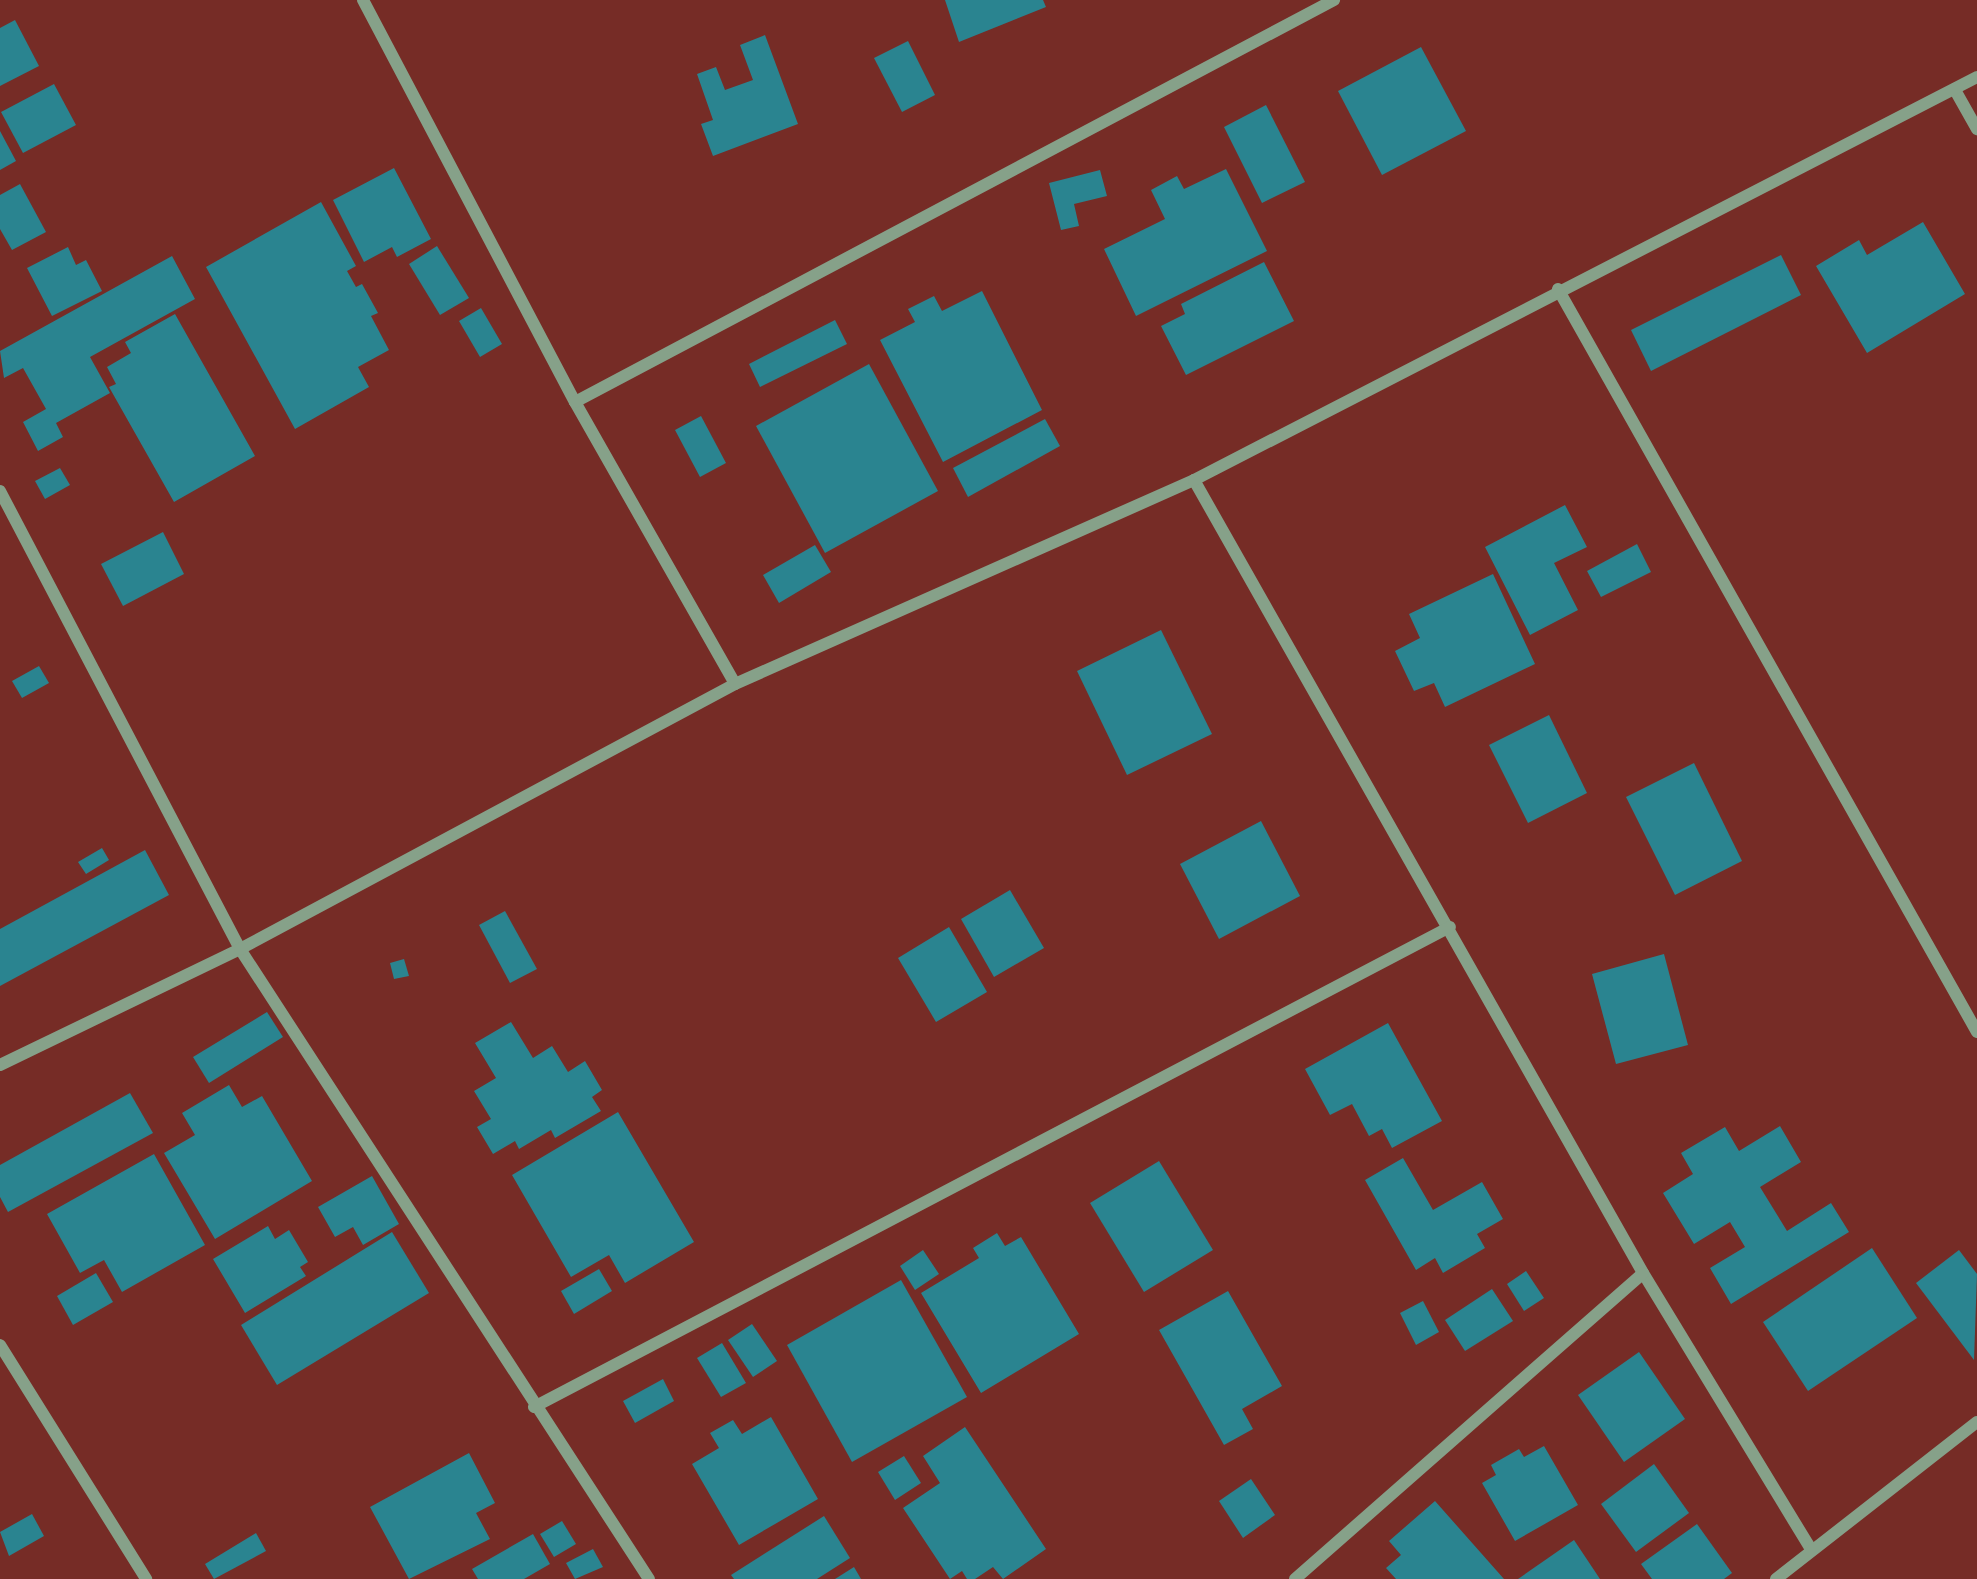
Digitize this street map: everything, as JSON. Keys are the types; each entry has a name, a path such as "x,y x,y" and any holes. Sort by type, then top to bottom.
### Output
{"street":[{"path":"363,0 575,402 735,684"},
{"path":"575,402 1334,0"},
{"path":"0,1065 240,949 735,684 1194,480 1558,289 1977,77"},
{"path":"1955,90 1977,129"},
{"path":"1558,289 1977,1032"},
{"path":"1194,480 1450,927 1643,1273 1811,1549"},
{"path":"0,491 240,949 534,1407 649,1579"},
{"path":"534,1407 1450,927"},
{"path":"1295,1579 1643,1273"},
{"path":"0,1345 146,1579"},
{"path":"1776,1579 1977,1422"}],"building":[{"path":"945,0 1043,0 1046,7 959,42"},
{"path":"15,20 39,66 0,86 0,28"},
{"path":"765,35 798,124 713,156 701,124 713,120 697,74 716,67 725,90 753,80 740,45"},
{"path":"908,41 935,95 902,112 874,58"},
{"path":"1421,47 1466,131 1382,175 1338,91"},
{"path":"54,84 76,125 23,153 1,112"},
{"path":"1266,105 1305,182 1262,203 1224,127"},
{"path":"0,131 16,161 0,170"},
{"path":"394,168 431,239 397,257 392,247 364,262 333,200"},
{"path":"1226,169 1267,251 1136,316 1104,249 1165,219 1151,190 1177,176 1184,189"},
{"path":"1100,170 1107,196 1074,204 1079,226 1061,230 1049,183"},
{"path":"20,184 46,232 12,250 0,229 0,195"},
{"path":"321,202 356,266 347,271 356,287 362,284 378,313 371,316 389,350 358,367 369,387 295,429 206,267"},
{"path":"1923,222 1965,294 1867,353 1816,266 1859,240 1867,255"},
{"path":"437,246 469,298 440,315 409,264"},
{"path":"68,247 76,265 86,260 102,291 52,316 27,268"},
{"path":"1781,255 1801,295 1651,371 1631,330"},
{"path":"172,256 195,299 90,357 110,393 56,423 63,437 38,451 23,422 46,409 23,368 4,378 0,351"},
{"path":"1264,262 1294,321 1186,375 1161,326 1185,314 1181,304"},
{"path":"982,291 1042,410 943,462 880,340 915,322 908,309 934,296 942,311"},
{"path":"481,308 502,344 480,357 459,321"},
{"path":"175,314 255,456 174,502 109,387 116,384 107,367 131,353 125,342"},
{"path":"835,320 847,344 760,387 749,364"},
{"path":"869,364 938,491 825,553 756,426"},
{"path":"701,416 726,463 700,477 675,430"},
{"path":"1045,419 1060,446 968,497 953,468"},
{"path":"60,468 70,485 45,499 35,481"},
{"path":"1565,505 1587,547 1554,563 1578,610 1530,635 1485,547"},
{"path":"163,532 184,574 123,606 101,564"},
{"path":"1637,544 1651,572 1601,597 1587,571"},
{"path":"815,545 831,572 779,603 763,575"},
{"path":"1493,574 1535,664 1445,707 1434,683 1414,691 1395,651 1420,638 1409,614"},
{"path":"1161,630 1212,734 1127,775 1077,671"},
{"path":"39,666 49,683 22,698 12,681"},
{"path":"1549,715 1587,793 1528,823 1489,745"},
{"path":"1694,763 1742,861 1675,895 1626,797"},
{"path":"1261,821 1300,896 1219,939 1180,864"},
{"path":"102,848 109,860 86,874 78,862"},
{"path":"145,850 169,895 0,986 0,929"},
{"path":"1010,890 1044,948 994,977 961,919"},
{"path":"505,911 537,969 510,983 479,925"},
{"path":"949,927 987,992 936,1022 898,958"},
{"path":"1664,954 1688,1045 1616,1064 1592,974"},
{"path":"404,959 409,976 394,979 390,963"},
{"path":"267,1012 283,1037 209,1083 193,1057"},
{"path":"511,1022 533,1058 552,1046 568,1072 585,1061 602,1090 592,1097 601,1111 555,1138 551,1130 519,1149 515,1141 493,1154 477,1127 491,1119 474,1091 496,1078 475,1043"},
{"path":"1388,1023 1442,1121 1392,1148 1382,1129 1369,1136 1352,1104 1330,1115 1305,1069"},
{"path":"229,1085 242,1107 262,1096 312,1181 215,1239 164,1153 195,1135 182,1113"},
{"path":"130,1093 153,1133 8,1212 0,1197 0,1165"},
{"path":"618,1112 694,1242 625,1283 609,1255 571,1277 512,1175"},
{"path":"1780,1126 1801,1162 1760,1187 1787,1231 1831,1203 1849,1232 1731,1304 1710,1268 1745,1247 1730,1222 1694,1244 1663,1193 1693,1174 1681,1153 1725,1127 1739,1151"},
{"path":"154,1154 205,1245 122,1292 104,1260 80,1273 47,1214"},
{"path":"1403,1158 1433,1210 1482,1182 1503,1219 1477,1234 1485,1248 1443,1273 1435,1258 1416,1270 1365,1180"},
{"path":"1159,1161 1213,1250 1144,1292 1090,1203"},
{"path":"372,1176 399,1224 363,1245 353,1227 335,1237 318,1207"},
{"path":"268,1226 275,1239 289,1230 308,1262 300,1267 306,1276 245,1313 213,1259"},
{"path":"392,1232 429,1293 277,1385 241,1325"},
{"path":"997,1233 1005,1246 1021,1237 1079,1334 981,1393 921,1293 979,1258 973,1248"},
{"path":"1872,1248 1917,1318 1808,1391 1763,1322"},
{"path":"923,1250 939,1274 915,1290 900,1266"},
{"path":"1959,1250 1977,1274 1974,1360 1916,1283"},
{"path":"599,1269 612,1291 574,1314 561,1291"},
{"path":"1526,1271 1544,1298 1524,1311 1507,1284"},
{"path":"96,1273 113,1302 73,1325 57,1296"},
{"path":"901,1280 967,1397 852,1462 787,1345"},
{"path":"1492,1289 1513,1321 1465,1351 1445,1320"},
{"path":"1228,1291 1282,1386 1242,1409 1253,1429 1224,1445 1159,1330"},
{"path":"1423,1301 1439,1332 1416,1345 1400,1313"},
{"path":"752,1324 777,1361 753,1377 728,1340"},
{"path":"722,1343 746,1383 721,1397 697,1358"},
{"path":"1639,1352 1685,1419 1624,1462 1578,1395"},
{"path":"663,1379 674,1401 635,1423 623,1401"},
{"path":"771,1417 818,1499 739,1545 692,1464 719,1448 710,1433 733,1420 742,1434"},
{"path":"965,1427 1046,1549 1003,1579 993,1567 975,1579 967,1579 962,1571 950,1579 903,1508 940,1483 923,1456"},
{"path":"1544,1446 1578,1505 1515,1541 1482,1483 1496,1475 1491,1465 1519,1449 1524,1457"},
{"path":"469,1453 495,1503 476,1513 490,1539 409,1579 370,1507"},
{"path":"904,1456 921,1483 895,1500 878,1472"},
{"path":"1654,1464 1689,1513 1636,1552 1601,1504"},
{"path":"1251,1479 1275,1515 1243,1538 1219,1501"},
{"path":"1435,1501 1504,1579 1396,1579 1386,1568 1401,1555 1389,1541"},
{"path":"32,1514 44,1536 9,1556 0,1532"},
{"path":"824,1516 850,1558 817,1579 734,1579 731,1575"},
{"path":"562,1521 576,1544 554,1557 540,1534"},
{"path":"1697,1524 1732,1573 1724,1579 1652,1579 1641,1564"},
{"path":"256,1533 266,1551 214,1579 205,1564"},
{"path":"533,1534 550,1564 524,1579 478,1579 472,1569"},
{"path":"1574,1540 1600,1579 1518,1579"},
{"path":"593,1549 603,1567 575,1579 566,1563"},
{"path":"854,1567 861,1579 835,1579"}]}
